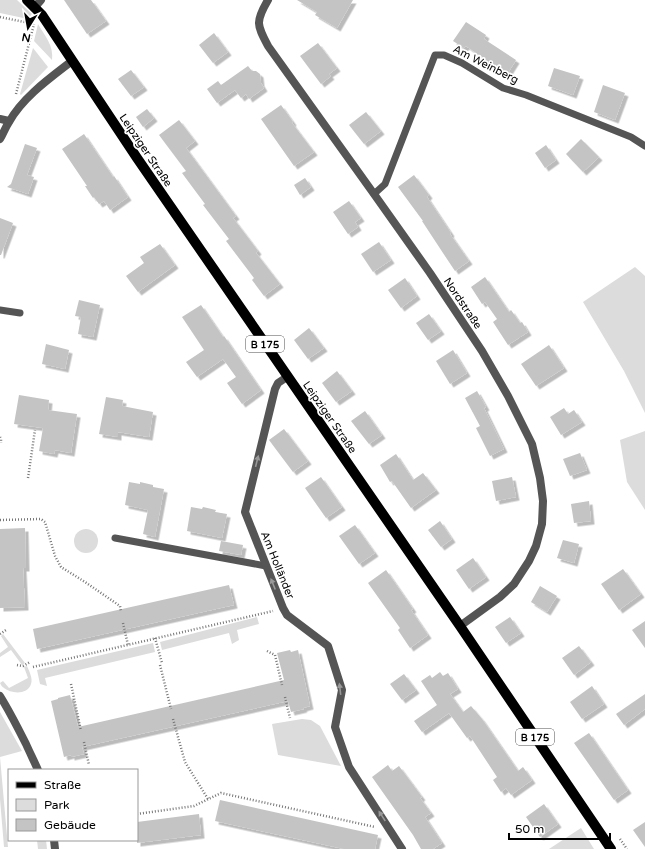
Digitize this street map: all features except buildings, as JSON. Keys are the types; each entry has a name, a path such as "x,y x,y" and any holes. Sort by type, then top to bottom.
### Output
{"main road":[{"name":"Leipziger Straße","path":"27,0 42,15 137,158 460,626 611,849"}],"street":[{"path":"34,8 41,0"},
{"name":"Nordstraße","path":"268,0 261,12 259,23 260,31 268,46 430,273 482,351 508,396 532,444 540,478 543,502 542,524 536,546 514,584 500,597 460,626"},
{"path":"0,139 9,121 22,104 36,89 72,61"},
{"path":"0,119 9,121"},
{"name":"Am Holländer","path":"287,377 278,383 275,389 245,512 287,615 328,646 342,690 335,727 349,767 402,849"},
{"path":"0,696 19,729 38,769"}],"lane":[{"name":"Am Weinberg","path":"374,194 385,184 435,55 444,55 462,63 503,88 526,95 631,137 645,146"},
{"path":"0,310 20,313"},
{"path":"115,538 266,566"}],"path":[{"path":"12,98 17,93 34,24"},
{"path":"28,478 35,430"},
{"path":"0,437 1,443"},
{"path":"0,520 41,519 45,522 61,568 85,582 120,606 121,612"},
{"path":"33,667 283,608"},
{"path":"123,623 128,645"},
{"path":"0,634 6,630"},
{"path":"155,638 171,709"},
{"path":"267,652 276,655 282,685"},
{"path":"17,665 23,666 30,662"},
{"path":"71,684 81,731"},
{"path":"285,697 290,718"},
{"path":"173,719 184,762 208,799"},
{"path":"84,742 89,765"},
{"path":"138,814 194,806 221,792 391,831"}],"green space":[{"path":"0,0 17,0 32,14 28,19 0,13"},
{"path":"38,24 52,50 52,60 34,41"},
{"path":"33,48 48,67 21,95 20,94"},
{"path":"635,267 645,276 645,413 624,371 583,302"},
{"path":"645,431 645,510 627,482 620,440"},
{"path":"86,529 91,530 97,536 97,546 91,552 86,553 81,552 75,546 74,541 75,536 81,530"},
{"path":"257,617 259,624 237,630 239,640 232,644 229,633 162,650 160,642"},
{"path":"3,634 25,663 22,665 11,650 0,657 0,653 8,647 1,636"},
{"path":"153,643 155,652 45,678 47,686 40,684 37,670"},
{"path":"27,666 32,679 29,688 23,692 15,692 2,687 0,683 3,681 9,688 28,678 24,667"},
{"path":"0,712 22,751 0,757"},
{"path":"302,719 311,720 320,726 341,766 278,755 272,724"},
{"path":"0,757 8,847 4,847 0,799"},
{"path":"581,828 594,849 549,849"},
{"path":"37,841 46,841 47,849 38,849"}]}
